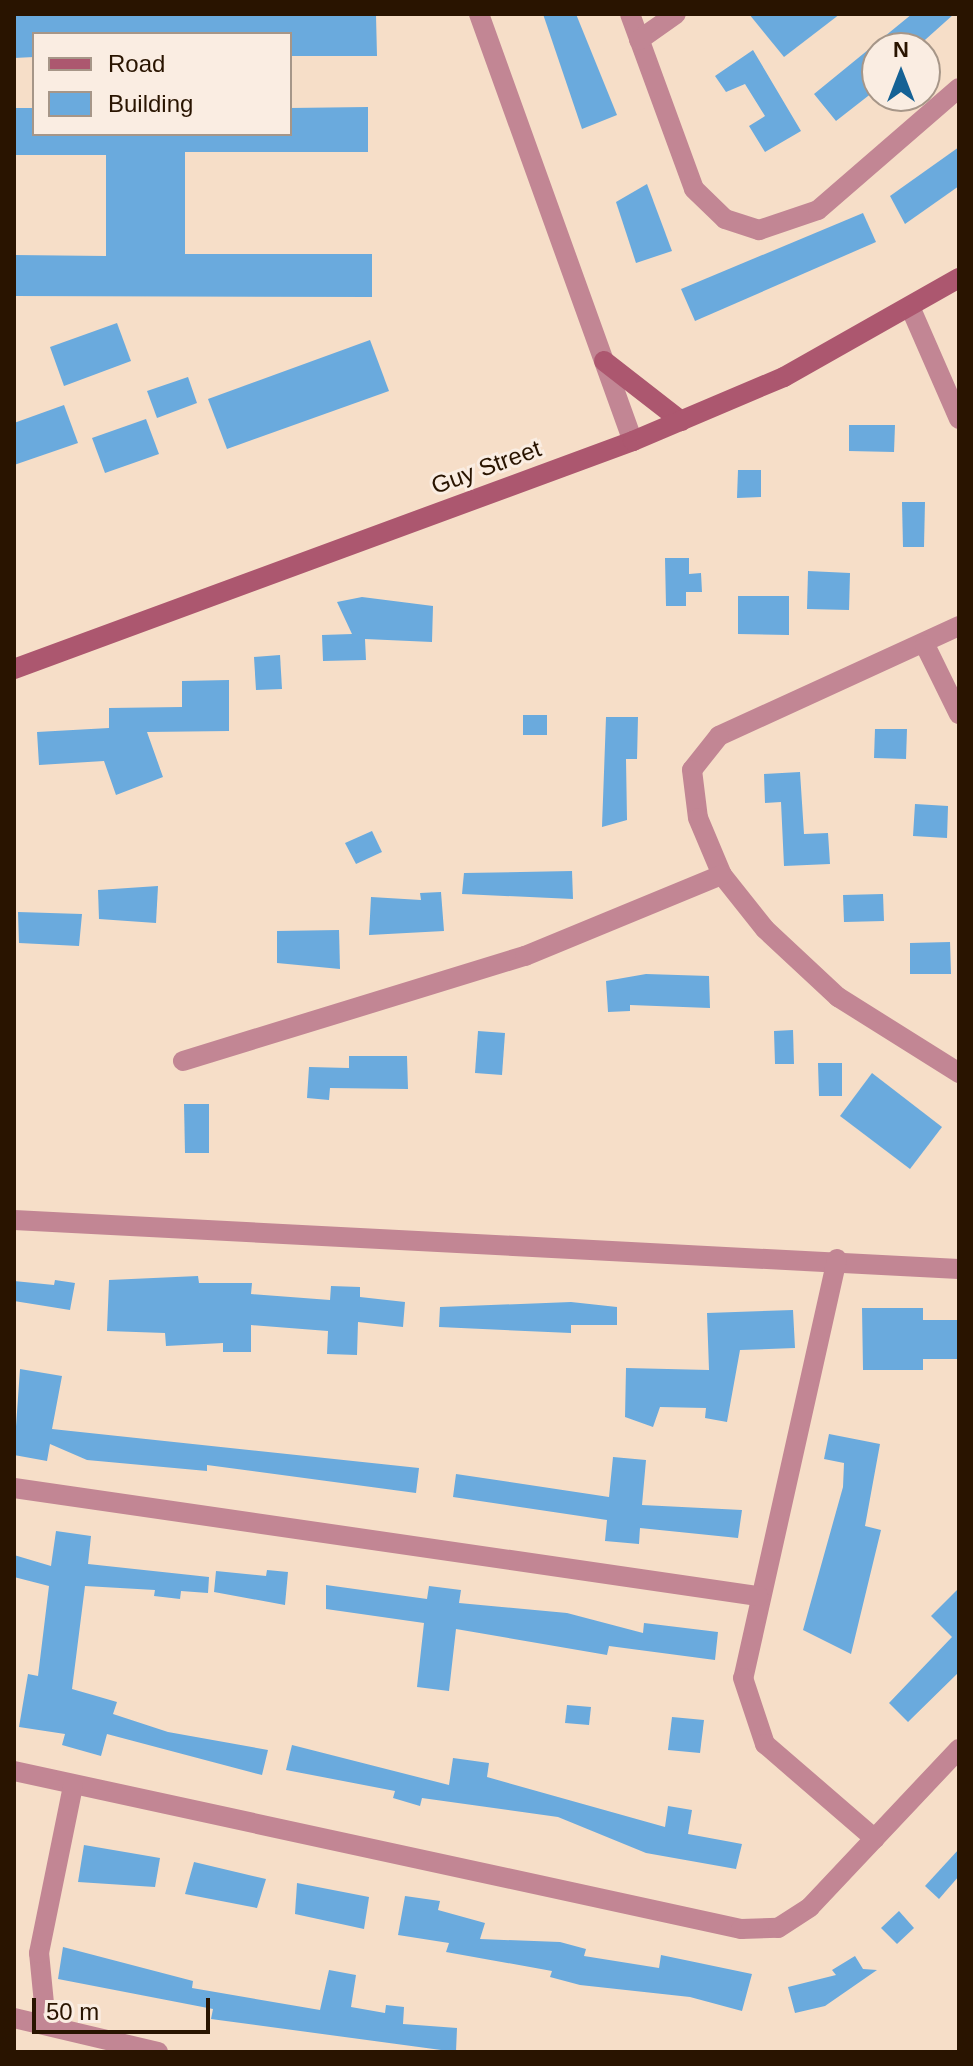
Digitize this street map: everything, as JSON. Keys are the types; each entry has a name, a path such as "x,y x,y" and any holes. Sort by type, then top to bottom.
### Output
{"street":[{"path":"479,14 633,441"},
{"path":"630,14 694,189 725,219 759,230 818,210 959,88"},
{"path":"639,40 676,14"},
{"name":"Guy Street","path":"14,669 633,441 681,421 911,309 959,278"},
{"path":"911,309 959,419"},
{"path":"604,361 681,421"},
{"path":"959,626 925,645 702,749 692,792 722,875 765,929 838,997 959,1073"},
{"path":"925,645 959,714"},
{"path":"183,1061 525,956 722,875"},
{"path":"14,1220 837,1259 959,1269"},
{"path":"837,1259 758,1596 743,1678 765,1744 875,1839"},
{"path":"14,1488 758,1596"},
{"path":"14,1771 741,1929 778,1928 810,1907 959,1749"},
{"path":"46,2024 39,1953 73,1786"},
{"path":"14,2018 158,2052"}],"building":[{"path":"543,14 576,14 617,115 582,129"},
{"path":"749,14 840,14 784,57"},
{"path":"912,14 954,14 934,32 890,32"},
{"path":"376,15 377,56 292,56 292,32 32,32 32,57 14,58 14,16"},
{"path":"753,50 801,131 765,152 749,126 765,116 745,84 726,92 715,76"},
{"path":"861,56 861,101 836,121 814,94"},
{"path":"368,107 368,152 185,152 185,254 372,254 372,297 14,296 14,255 106,256 106,155 14,155 14,108 32,108 32,136 292,136 292,108"},
{"path":"959,147 959,186 905,224 890,196"},
{"path":"647,184 672,251 636,263 616,202"},
{"path":"863,213 876,242 695,321 681,289"},
{"path":"117,323 131,361 64,386 50,347"},
{"path":"370,340 389,391 227,449 208,399"},
{"path":"188,377 197,403 157,418 147,391"},
{"path":"64,405 78,443 14,465 14,423"},
{"path":"146,419 159,454 105,473 92,438"},
{"path":"849,425 895,425 894,452 849,451"},
{"path":"738,470 761,470 761,497 737,498"},
{"path":"902,502 925,502 924,547 903,547"},
{"path":"665,558 689,558 689,574 701,573 702,592 686,592 686,606 666,606"},
{"path":"808,571 850,573 849,610 807,609"},
{"path":"738,596 789,596 789,635 738,634"},
{"path":"362,597 433,606 432,642 365,639 366,660 323,661 322,635 352,634 337,602"},
{"path":"280,655 282,689 256,690 254,657"},
{"path":"229,680 229,731 147,732 163,777 116,795 104,761 39,765 37,732 109,728 109,708 182,707 182,681"},
{"path":"523,715 547,715 547,735 523,735"},
{"path":"606,717 638,717 637,759 626,759 627,820 602,827"},
{"path":"875,729 907,729 906,759 874,758"},
{"path":"800,772 804,834 828,833 830,864 784,866 781,802 765,803 764,774"},
{"path":"915,804 948,806 947,838 913,836"},
{"path":"372,831 382,852 356,864 345,843"},
{"path":"572,871 573,899 462,894 464,873"},
{"path":"158,886 156,923 99,919 98,890"},
{"path":"441,892 444,931 369,935 371,897 421,900 420,893"},
{"path":"883,894 884,921 844,922 843,895"},
{"path":"18,912 82,914 79,946 19,943"},
{"path":"339,930 340,969 277,963 277,931"},
{"path":"950,942 951,974 910,974 910,943"},
{"path":"646,974 709,976 710,1008 630,1005 630,1011 608,1012 606,981"},
{"path":"793,1030 794,1064 775,1064 774,1031"},
{"path":"478,1031 505,1033 502,1075 475,1073"},
{"path":"349,1056 407,1056 408,1089 330,1088 329,1100 307,1098 309,1067 349,1068"},
{"path":"818,1063 842,1063 842,1096 819,1096"},
{"path":"872,1073 942,1127 910,1169 840,1116"},
{"path":"184,1104 209,1104 209,1153 185,1153"},
{"path":"198,1276 199,1283 252,1283 251,1294 330,1300 331,1286 360,1287 360,1297 405,1302 403,1327 358,1322 357,1355 327,1354 328,1331 251,1325 251,1352 223,1352 223,1343 166,1346 165,1333 107,1331 109,1280"},
{"path":"55,1280 75,1283 70,1310 14,1301 14,1281 54,1285"},
{"path":"571,1302 617,1307 617,1325 571,1325 571,1333 439,1327 440,1307"},
{"path":"862,1308 923,1308 923,1320 959,1320 959,1359 923,1359 923,1370 863,1370"},
{"path":"793,1310 795,1348 740,1350 727,1422 705,1418 706,1408 660,1407 653,1427 625,1417 626,1368 709,1370 707,1313"},
{"path":"20,1369 62,1376 52,1429 419,1468 416,1493 207,1465 207,1471 87,1460 50,1444 47,1461 14,1455"},
{"path":"829,1434 880,1444 865,1526 881,1530 851,1654 803,1630 843,1487 844,1463 824,1459"},
{"path":"613,1457 646,1460 642,1505 742,1510 738,1538 640,1528 639,1544 605,1541 607,1520 453,1497 456,1474 609,1497"},
{"path":"56,1531 91,1536 88,1564 209,1577 208,1593 181,1591 180,1599 154,1596 155,1590 85,1586 72,1689 117,1702 113,1714 168,1732 268,1750 262,1775 107,1734 101,1756 62,1745 65,1734 19,1727 28,1674 38,1676 49,1586 14,1577 14,1555 51,1566"},
{"path":"267,1570 288,1572 285,1605 214,1592 216,1571 266,1576"},
{"path":"326,1585 427,1599 429,1586 461,1590 459,1603 567,1613 643,1633 644,1623 718,1632 715,1660 609,1646 607,1655 456,1629 449,1691 417,1687 424,1623 326,1609"},
{"path":"959,1588 959,1672 908,1722 889,1703 952,1637 931,1616"},
{"path":"567,1705 591,1707 589,1725 565,1723"},
{"path":"672,1717 704,1720 700,1753 668,1750"},
{"path":"292,1745 449,1785 453,1758 489,1763 487,1777 665,1827 668,1806 692,1810 688,1834 742,1844 736,1869 646,1853 558,1817 422,1798 420,1806 393,1798 395,1791 286,1770"},
{"path":"84,1845 160,1858 155,1887 78,1882"},
{"path":"959,1849 959,1876 939,1899 925,1886"},
{"path":"194,1862 266,1879 257,1908 185,1894"},
{"path":"297,1883 369,1897 364,1929 295,1914"},
{"path":"405,1896 440,1901 438,1910 485,1923 480,1939 560,1942 586,1949 584,1956 659,1968 661,1955 752,1974 742,2011 690,1997 580,1985 550,1977 552,1971 446,1952 449,1943 398,1935"},
{"path":"899,1911 914,1928 897,1944 881,1928"},
{"path":"63,1947 193,1981 192,1988 320,2010 329,1970 356,1975 351,2007 385,2013 386,2005 404,2007 403,2024 457,2028 456,2052 211,2019 213,2009 58,1979"},
{"path":"855,1956 863,1969 877,1970 825,2006 795,2013 788,1987 836,1975 832,1970"}]}
